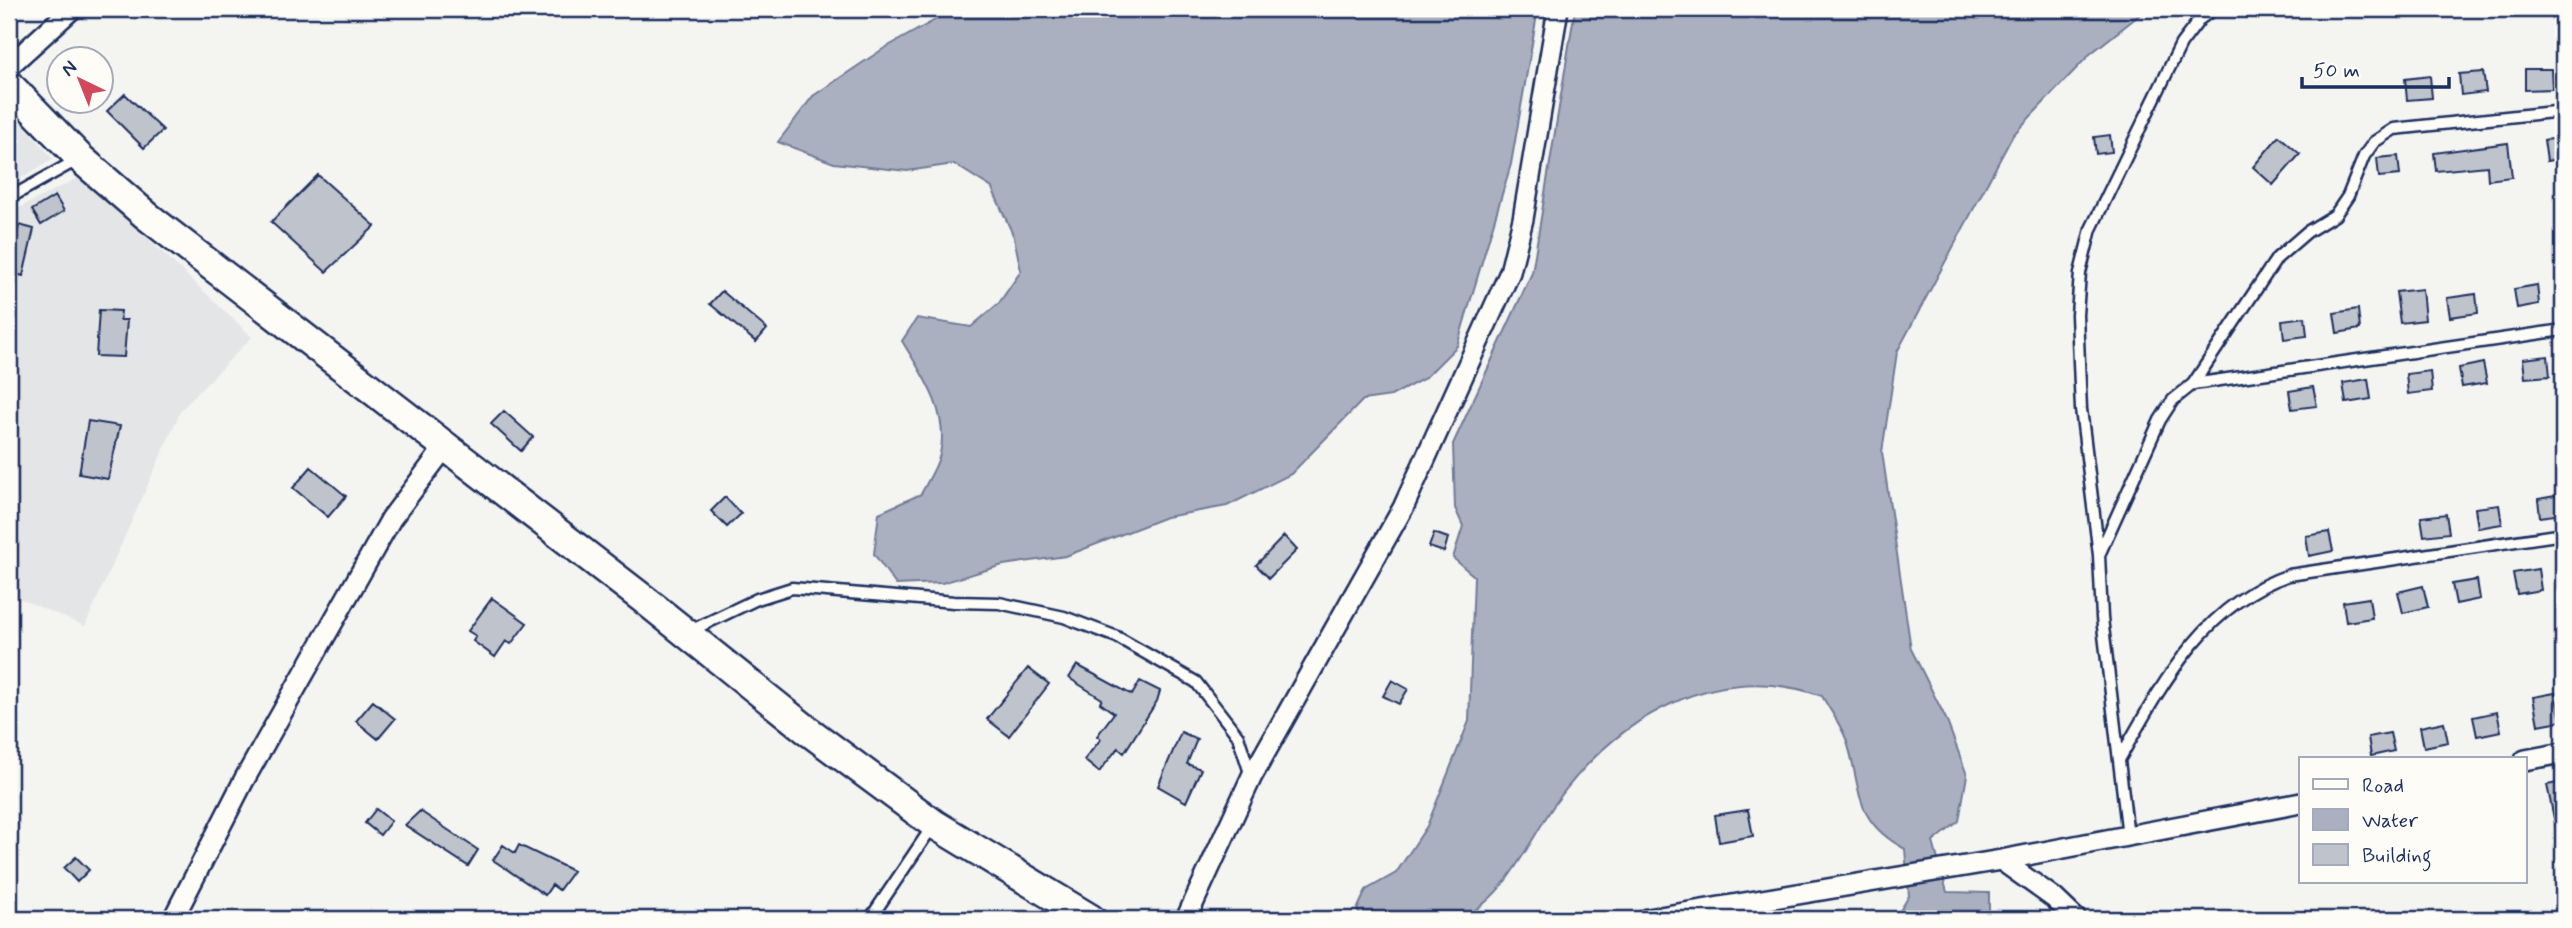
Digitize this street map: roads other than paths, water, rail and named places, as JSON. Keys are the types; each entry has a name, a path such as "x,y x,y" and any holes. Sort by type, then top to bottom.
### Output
{"main road":[{"path":"9,85 80,158 147,216 686,633 807,730 934,824 1091,919"}],"street":[{"path":"9,66 72,9"},
{"path":"1186,919 1252,776 1404,508 1510,272 1523,219 1558,9"},
{"path":"173,919 244,780 391,519 445,447"},
{"path":"2526,760 2563,753"},
{"path":"1648,919 2001,860 2299,803"},
{"path":"2001,860 2054,898 2076,919"}],"lane":[{"path":"2128,836 2081,410 2077,315 2080,273 2091,229 2181,44 2200,19 2214,9"},
{"path":"2099,555 2160,420 2173,400 2193,384 2277,258 2307,232 2335,215 2348,196 2364,156 2374,142 2394,129 2563,111"},
{"path":"9,198 80,158"},
{"path":"2193,384 2563,330"},
{"path":"2119,761 2173,668 2211,623 2259,585 2288,575 2563,534"},
{"path":"686,633 757,599 792,588 954,603 999,603 1064,617 1117,637 1196,682 1238,736 1252,776"},
{"path":"870,919 934,824"}],"water":[{"path":"955,9 1538,9 1511,164 1457,346 1425,378 1391,396 1363,400 1291,474 1227,506 1166,517 1066,556 1003,565 942,583 896,585 874,554 879,513 921,494 939,459 942,439 938,409 932,394 902,341 917,318 971,327 999,303 1021,271 1014,237 992,188 954,164 907,171 834,163 778,142 813,96 883,49"},
{"path":"1575,9 2147,9 2090,54 2013,135 1897,352 1882,452 1911,649 1946,719 1967,775 1959,821 1933,842 1947,892 1989,893 1989,919 1895,919 1909,896 1905,849 1875,827 1867,815 1846,739 1822,696 1783,686 1745,685 1708,691 1673,703 1640,721 1610,744 1582,771 1557,801 1502,885 1473,911 1456,919 1363,919 1357,910 1366,890 1396,873 1427,826 1469,721 1474,576 1453,558 1463,526 1455,508 1453,444 1532,273"}]}
